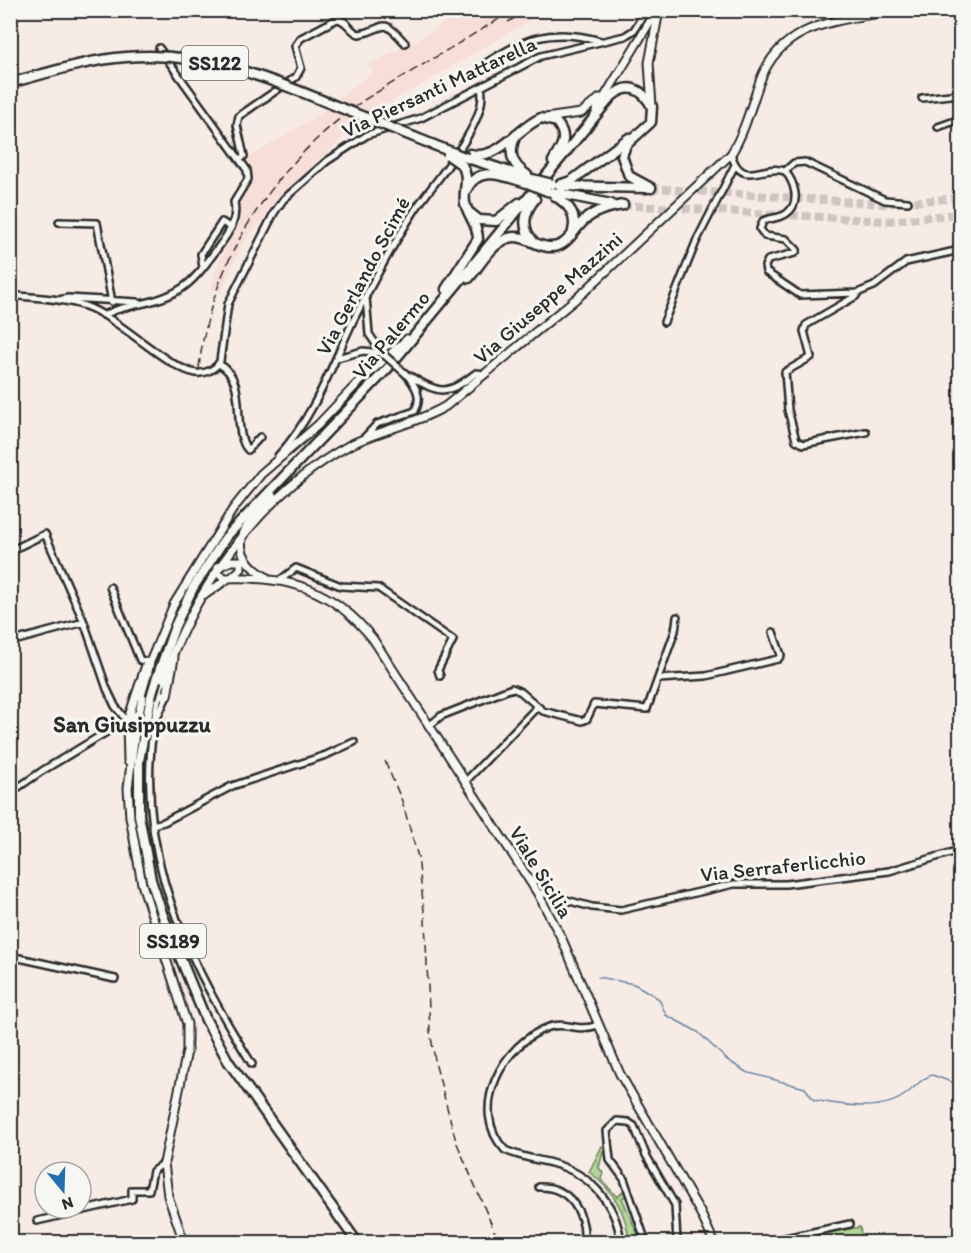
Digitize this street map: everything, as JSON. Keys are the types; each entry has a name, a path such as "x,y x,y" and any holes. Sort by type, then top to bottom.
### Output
{"main road":[{"name":"SS122","path":"10,83 99,60 137,56 186,58 236,68 280,83 411,136"},
{"path":"550,186 651,188 629,176 622,163 626,145 651,122 652,107 640,91 635,88 622,89 611,97 578,137"},
{"path":"411,136 452,156 466,159 489,154 541,118 556,122 562,128 565,139 550,186"},
{"path":"469,212 483,221 499,220 550,186 571,181 642,130"},
{"path":"516,134 510,151 513,161 531,182"},
{"path":"411,136 531,182"},
{"name":"Via Palermo","path":"155,694 155,681 175,626 211,559 245,517 334,427 388,368 428,319 550,186 563,157 578,137"},
{"path":"538,245 526,233 525,216 531,204 553,178 563,157"},
{"path":"428,319 476,246 478,231 469,212 465,193 466,159"},
{"path":"334,427 361,404 499,243 508,238 520,237 538,245 555,247 571,236 589,215 602,209 623,205 592,202 550,186 498,175 484,174 473,180 465,193"},
{"path":"550,186 572,211 575,221 571,236"},
{"name":"SS189","path":"155,694 139,761 137,788 144,849 151,880 167,927 206,1020 228,1061 357,1242"}],"street":[{"name":"Via Piersanti Mattarella","path":"219,364 228,304 283,200 327,161 360,139 421,118 542,56 602,42 632,32 646,10"},
{"path":"652,107 649,63 658,10"},
{"name":"Via Palermo","path":"578,137 629,60 658,10"},
{"name":"Via Giuseppe Mazzini","path":"252,1064 221,1016 173,912 158,859 152,825 150,768 157,717 155,681 175,655 198,603 218,567 243,535 309,474 363,439 441,409 584,292 731,154 744,131 767,65 783,46 800,32 813,27 895,10"},
{"path":"240,160 244,156 237,125 239,116 298,75 301,64 295,49 301,38 337,19 345,21 354,32 359,34 380,25 388,26 405,43"},
{"path":"483,65 520,42 534,37 567,35 602,42"},
{"path":"105,315 113,310 144,303 184,288 203,268 231,228 236,212 234,202 248,179 247,170 159,48"},
{"path":"541,118 574,115 588,110 619,75"},
{"name":"Via Gerlando Scimé","path":"261,474 294,439 366,296 411,216 464,144 480,107 481,88"},
{"path":"922,98 960,94"},
{"path":"938,127 960,119"},
{"path":"731,154 735,165 748,174 778,168 785,171 794,185 793,204 786,214 763,221 760,230 765,236 786,239 797,250 795,254 768,260 765,266 766,272 800,295 857,293"},
{"path":"785,171 794,164 805,162 885,200 908,202"},
{"path":"664,322 696,242 735,165"},
{"path":"60,222 96,223 112,302"},
{"path":"203,268 201,254 222,222 231,228"},
{"path":"866,432 799,444 795,439 783,379 786,369 811,357 804,331 806,325 857,293 874,286 906,262 960,250"},
{"path":"10,302 14,296 79,304 105,315 180,367 202,373 219,364 226,368 234,383 244,446 248,450 260,437"},
{"path":"366,296 369,334 382,353 406,374 429,387 447,391 458,388 476,373 486,374"},
{"path":"56,301 68,298 144,303"},
{"path":"184,1242 168,1196 164,1163 188,1032 183,1006 142,884 130,817 127,722 132,706 155,681 150,662 174,604 219,529 261,474 318,425 356,385 428,319"},
{"path":"337,357 363,351 382,353"},
{"path":"363,439 377,424 415,411 419,399 418,393 406,374"},
{"path":"271,580 242,561 231,561 218,567 220,576 231,577 241,569 242,561 241,544 249,519 295,467"},
{"path":"10,551 45,534 84,622 107,688 119,711 130,725 132,751"},
{"path":"241,544 250,565"},
{"path":"279,581 296,568 341,586 378,588 453,640 438,670 440,676"},
{"name":"Via Giuseppe Mazzini","path":"198,603 214,587 231,577"},
{"name":"Viale Sicilia","path":"231,577 279,581 322,593 358,622 373,639 537,892 561,937 631,1097 700,1212 714,1242"},
{"path":"110,587 140,660 150,662"},
{"path":"429,726 441,716 512,688 521,692 537,707 582,721 587,719 594,704 647,709 675,631 677,617"},
{"path":"10,642 84,622"},
{"path":"658,679 706,675 777,659 781,655 773,632"},
{"path":"10,794 42,771 127,722 155,694"},
{"path":"119,711 132,706"},
{"path":"465,782 537,707"},
{"path":"129,779 138,713"},
{"path":"152,825 164,822 231,786 326,755 354,742"},
{"name":"Via Serraferlicchio","path":"537,892 592,907 621,910 734,884 786,884 889,871 960,850"},
{"path":"10,956 115,979"},
{"path":"598,1025 584,1030 559,1025 548,1027 517,1047 496,1073 491,1105 492,1125 500,1144 506,1150 572,1170 598,1190 616,1219 621,1242"},
{"path":"646,1242 624,1179 614,1168 608,1155 609,1127 621,1120 632,1124 658,1179 675,1205 677,1242"},
{"path":"37,1221 132,1199 132,1190 149,1190 153,1171 164,1163"},
{"path":"539,1187 558,1191 576,1204 583,1224 584,1242"},
{"path":"767,1242 850,1224"}],"shaded area":[{"path":"464,11 546,11 385,106 380,117 343,138 285,191 244,242 221,292 211,289 219,261 232,237 240,212 237,204 250,179 245,160 341,101 340,97 373,72 368,64 412,43"}],"green space":[{"path":"602,1146 604,1147 599,1168 603,1173 601,1179 617,1197 625,1190 627,1195 622,1198 638,1235 641,1235 644,1242 638,1239 629,1242 625,1221 617,1202 605,1186 589,1172"},
{"path":"860,1227 862,1242 784,1241"}],"waterway":[{"path":"598,977 634,984 643,989 659,999 666,1015 698,1032 726,1059 746,1072 805,1088 814,1100 861,1106 885,1104 906,1094 932,1075 960,1085"}],"tunnel":[{"path":"651,188 884,204 960,198"},
{"path":"623,205 887,221 960,214"}],"railway":[{"path":"199,368 206,328 217,289 233,252 253,217 302,153 364,100 514,10"},
{"path":"508,22 528,10"},
{"path":"385,761 402,801 418,857 425,920 430,1031 436,1066 456,1141 499,1242"}],"district":[{"name":"San Giusippuzzu","path":"132,724"}]}
